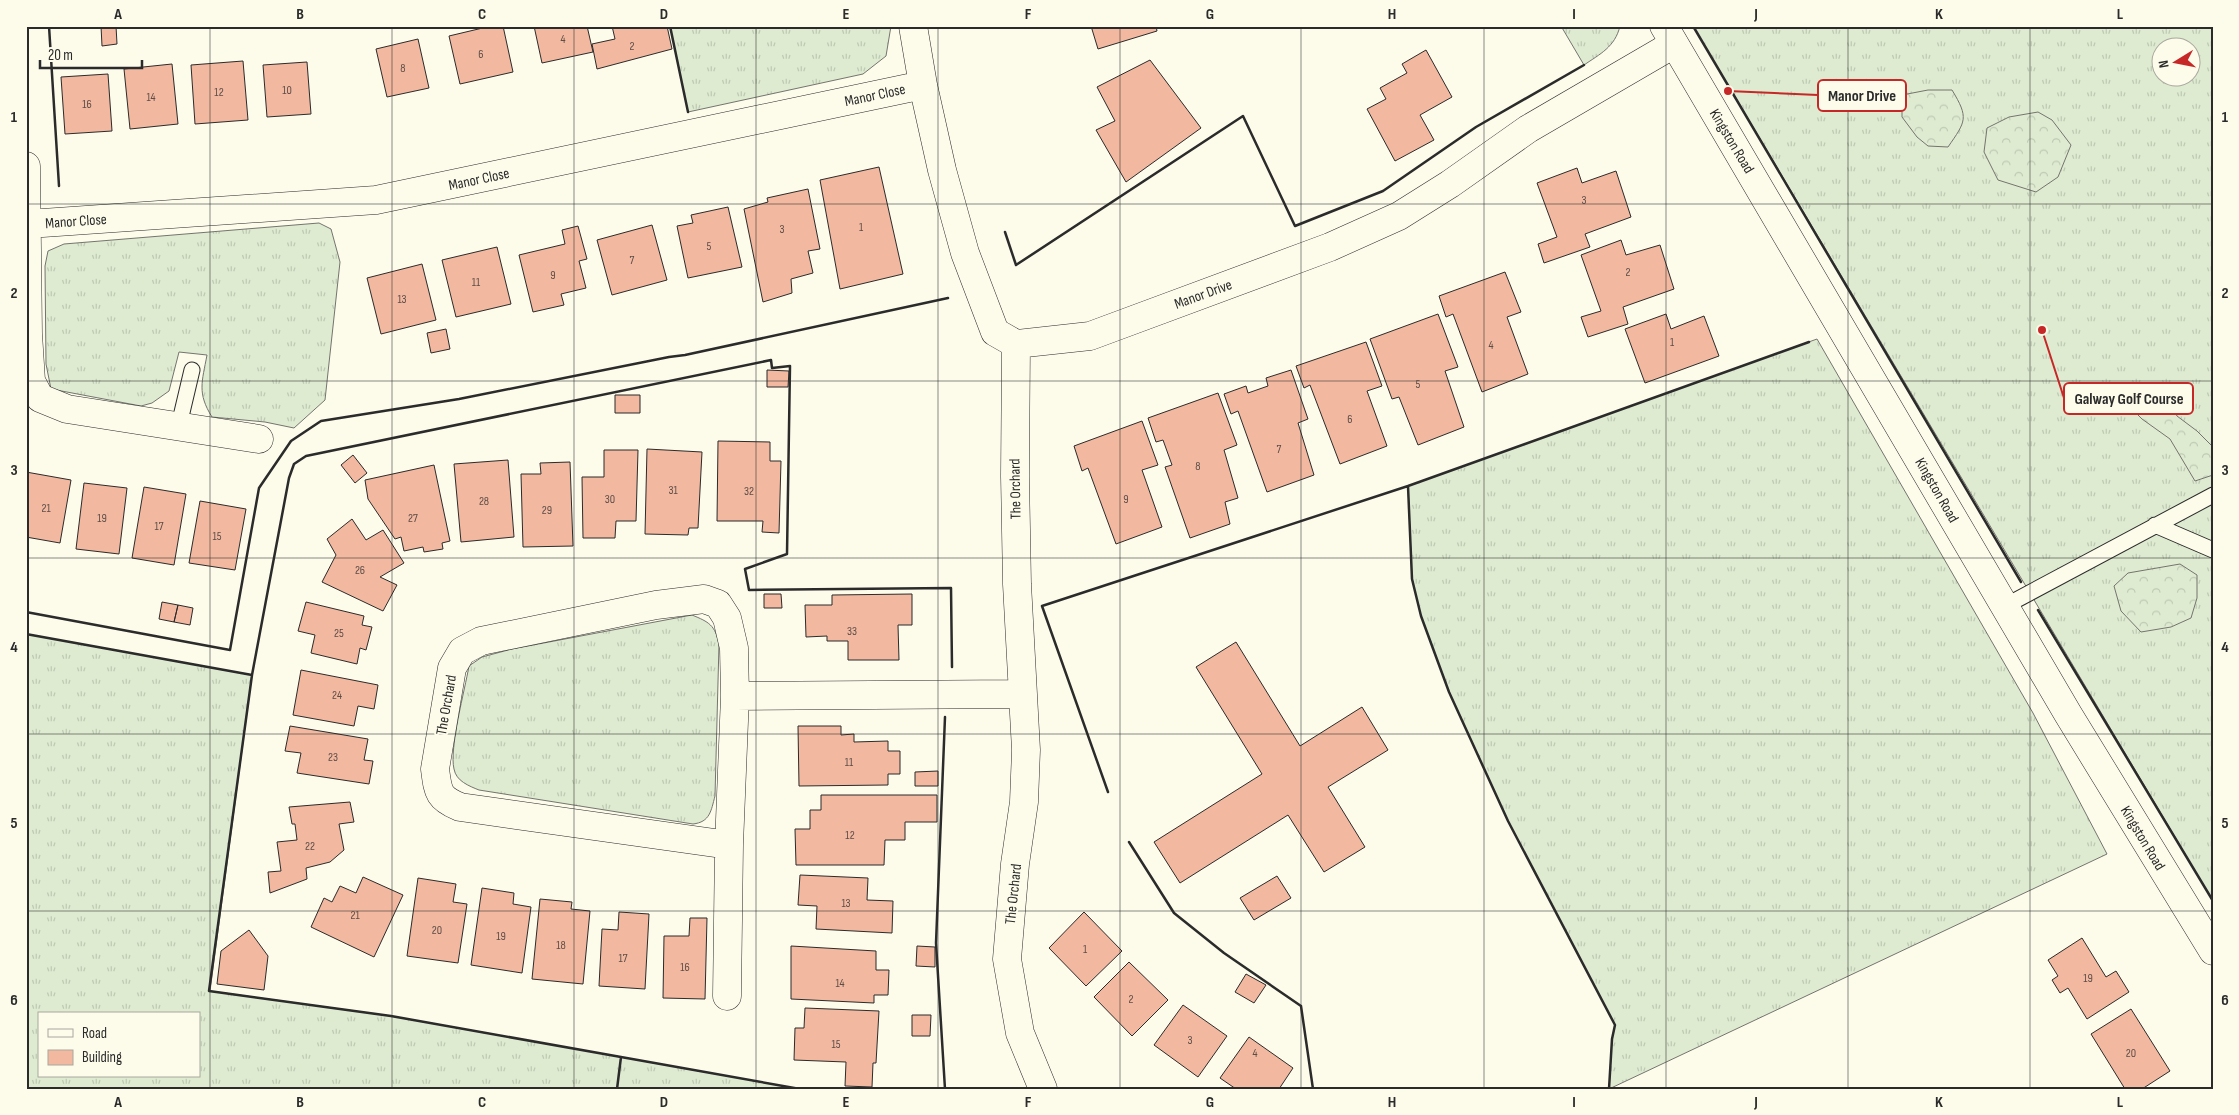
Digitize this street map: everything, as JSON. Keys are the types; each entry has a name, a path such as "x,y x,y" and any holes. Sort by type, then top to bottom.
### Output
{"street":[{"path":"914,26 923,85 942,170 965,253 980,297 995,332 1016,344"},
{"name":"Manor Drive","path":"1016,344 1090,336 1330,248 1399,216 1450,184 1528,129 1669,35"},
{"name":"Kingston Road","path":"1669,35 2073,723 2213,951"},
{"name":"Manor Close","path":"28,224 376,200 923,85"},
{"name":"Manor Close","path":"26,166 28,334 31,381 40,398 66,409 179,425 259,439"},
{"name":"The Orchard","path":"1016,344 1015,476 1022,694 1026,750 1024,802 1015,864 1007,960 1020,1033 1043,1089"},
{"name":"The Orchard","path":"727,996 735,696 734,648 727,618 718,604 704,598 656,605 481,641 462,651 452,668 435,769 437,785 445,801 460,808 730,845"},
{"path":"735,696 1022,694"}],"lane":[{"path":"179,425 192,370"},
{"path":"2004,606 2213,495"},
{"path":"2155,525 2213,550"}],"green space":[{"path":"670,26 891,26 886,56 863,74 688,112"},
{"path":"1561,26 1620,26 1611,45 1584,65"},
{"path":"1693,26 2213,26 2213,901"},
{"path":"1928,90 1952,90 1961,107 1963,113 1962,125 1948,147 1928,146 1917,137 1902,117 1902,95"},
{"path":"2038,112 2052,120 2071,145 2058,177 2036,192 1998,180 1984,152 1987,128 2009,117"},
{"path":"319,223 331,229 340,262 325,400 294,428 265,422 212,417 204,401 202,387 207,355 179,352 169,391 152,403 141,406 51,389 46,364 45,266 48,251 64,244"},
{"path":"1817,339 2033,713 2107,854 1609,1089 1612,1039 1615,1025 1508,821 1449,692 1421,616 1412,579 1408,486"},
{"path":"2148,384 2166,396 2177,416 2197,431 2213,447 2213,475 2195,481 2170,439 2134,411 2138,396"},
{"path":"2180,564 2197,575 2197,598 2191,618 2171,627 2141,632 2121,611 2114,586 2128,573"},
{"path":"692,615 703,620 713,628 719,644 715,796 709,815 703,821 693,824 479,790 457,777 453,760 455,734 461,703 469,666 482,657 512,649"},
{"path":"26,634 252,675 210,991 391,1016 800,1089 26,1089"}],"building":[{"path":"101,26 116,26 117,44 102,46"},
{"path":"491,26 503,26 513,72 460,84 449,36"},
{"path":"534,26 587,26 593,52 542,63"},
{"path":"612,26 667,26 672,49 597,69 592,44 615,39"},
{"path":"1091,26 1156,26 1157,31 1098,49"},
{"path":"418,39 429,88 387,97 376,49"},
{"path":"1426,50 1452,97 1420,115 1434,140 1395,161 1367,109 1386,99 1380,88 1407,73 1402,64"},
{"path":"1150,60 1201,128 1126,182 1096,130 1115,121 1097,87"},
{"path":"243,61 248,120 195,124 191,65"},
{"path":"307,62 311,114 267,117 263,65"},
{"path":"172,64 178,124 130,129 124,69"},
{"path":"108,74 112,131 65,134 61,77"},
{"path":"879,167 903,274 840,289 820,180"},
{"path":"1577,168 1582,183 1616,171 1631,217 1585,234 1590,247 1544,263 1538,244 1557,237 1537,183"},
{"path":"808,189 820,249 808,251 813,273 791,279 792,293 763,302 744,209 768,202 767,198"},
{"path":"728,207 742,267 688,278 677,226 693,223 691,215"},
{"path":"652,225 667,280 612,295 597,240"},
{"path":"578,226 587,259 579,261 586,288 561,294 564,305 533,312 519,255 565,244 562,230"},
{"path":"1621,240 1626,255 1660,245 1674,289 1623,307 1628,324 1588,337 1581,317 1601,311 1581,255"},
{"path":"497,247 511,304 456,317 442,260"},
{"path":"422,264 436,320 381,334 367,278"},
{"path":"1505,272 1521,312 1507,317 1528,374 1482,392 1453,314 1446,317 1439,296"},
{"path":"1438,314 1458,367 1445,371 1464,427 1418,445 1399,397 1392,399 1370,339"},
{"path":"1666,314 1671,329 1704,316 1719,356 1645,383 1625,329"},
{"path":"446,329 450,349 431,353 427,333"},
{"path":"1366,342 1382,386 1367,391 1387,446 1340,464 1310,385 1304,388 1296,366"},
{"path":"767,370 789,371 788,387 767,387"},
{"path":"1291,370 1308,419 1298,423 1314,475 1267,492 1238,411 1231,414 1224,394 1246,386 1248,393 1268,386 1266,378"},
{"path":"1218,393 1237,445 1224,450 1238,498 1225,502 1230,524 1190,538 1165,467 1172,465 1163,440 1156,442 1148,418"},
{"path":"615,395 640,395 640,413 615,413"},
{"path":"1142,421 1158,465 1142,470 1162,527 1116,544 1088,468 1082,471 1074,446"},
{"path":"718,441 770,442 770,461 781,461 779,533 762,532 763,521 717,521"},
{"path":"647,449 702,452 698,528 689,528 688,535 645,534"},
{"path":"604,450 638,450 636,521 616,521 615,538 583,538 582,477 604,477"},
{"path":"353,455 367,473 355,483 341,465"},
{"path":"508,460 514,537 461,542 454,464"},
{"path":"570,462 573,546 523,547 521,474 541,474 540,463"},
{"path":"434,465 450,541 442,543 443,549 424,552 423,547 404,551 401,537 395,539 368,499 365,480"},
{"path":"26,472 71,480 60,543 26,537"},
{"path":"84,483 127,488 119,554 76,549"},
{"path":"144,487 186,494 174,565 132,558"},
{"path":"200,501 246,509 235,570 189,563"},
{"path":"352,519 366,540 383,530 404,563 380,577 397,585 383,611 322,582 336,555 327,539"},
{"path":"764,594 781,594 782,608 764,608"},
{"path":"912,594 912,625 898,625 899,660 848,660 848,641 827,641 827,636 806,637 805,605 832,605 832,595"},
{"path":"162,602 178,605 174,622 159,619"},
{"path":"306,602 364,616 362,625 372,627 366,650 360,648 357,664 311,653 315,635 298,631"},
{"path":"178,605 193,608 190,625 174,622"},
{"path":"1236,642 1300,746 1362,707 1388,750 1328,787 1365,847 1324,872 1288,815 1180,883 1154,842 1262,774 1196,667"},
{"path":"301,670 378,685 374,709 358,706 354,726 293,715"},
{"path":"290,726 368,739 364,760 373,761 369,784 297,773 301,753 285,751"},
{"path":"798,726 841,726 841,735 854,734 854,742 888,741 888,751 900,751 900,774 888,774 888,785 799,786"},
{"path":"938,771 938,786 915,786 915,772"},
{"path":"821,795 937,795 937,822 905,822 905,840 885,840 884,865 796,865 795,829 810,829 810,810 821,810"},
{"path":"350,802 354,822 339,824 344,850 330,862 306,868 307,879 270,893 268,872 281,871 277,842 297,840 295,824 292,824 289,807"},
{"path":"800,875 868,878 867,900 893,901 892,933 816,929 817,906 798,905"},
{"path":"1277,876 1291,898 1254,920 1240,898"},
{"path":"363,877 403,895 374,957 311,927 324,898 332,902 340,886 356,893"},
{"path":"418,878 456,884 453,902 467,904 458,963 407,956"},
{"path":"482,888 514,893 513,904 531,907 522,973 471,965"},
{"path":"540,899 572,902 571,909 590,911 583,984 532,979"},
{"path":"619,912 649,914 645,989 599,986 602,929 618,930"},
{"path":"1084,912 1122,951 1086,986 1049,948"},
{"path":"690,918 707,918 705,999 663,998 664,936 689,936"},
{"path":"249,930 268,956 264,990 217,984 221,951"},
{"path":"2082,938 2106,977 2116,971 2129,992 2087,1019 2068,988 2060,993 2052,980 2058,976 2048,960"},
{"path":"791,946 876,951 876,970 889,970 888,995 874,995 874,1003 791,999"},
{"path":"917,946 935,947 935,967 916,966"},
{"path":"1129,962 1168,1000 1132,1036 1094,997"},
{"path":"1246,974 1266,985 1254,1003 1235,992"},
{"path":"1183,1005 1227,1036 1198,1077 1154,1045"},
{"path":"805,1008 879,1011 876,1063 873,1063 872,1087 845,1086 846,1062 794,1060 795,1028 804,1028"},
{"path":"2131,1009 2170,1071 2142,1089 2125,1089 2091,1034"},
{"path":"912,1015 931,1015 930,1036 912,1036"},
{"path":"1249,1037 1293,1068 1279,1089 1236,1089 1220,1078"}],"wall":[{"path":"49,26 59,186"},
{"path":"670,26 688,112"},
{"path":"1693,26 2021,582"},
{"path":"1005,232 1016,265 1243,116 1295,226 1383,191 1476,127 1584,65"},
{"path":"26,612 230,650 259,488 291,441 321,421 459,399 685,355 948,298"},
{"path":"1408,486 1809,342"},
{"path":"252,675 289,478 294,464 306,456 771,360 772,368 790,366 787,554 745,569 749,590 951,588 952,667"},
{"path":"1108,792 1042,606 1408,486 1412,579 1421,616 1449,692 1508,821 1615,1025 1612,1039 1609,1089"},
{"path":"2038,610 2213,901"},
{"path":"26,634 252,675 209,991 391,1016 621,1057 617,1089"},
{"path":"945,717 936,943 945,1089"},
{"path":"1129,842 1174,913 1224,953 1301,1006 1313,1089"},
{"path":"621,1057 800,1089"}],"place":[{"name":"Manor Drive","path":"1728,91"},
{"name":"Galway Golf Course","path":"2042,330"}]}
